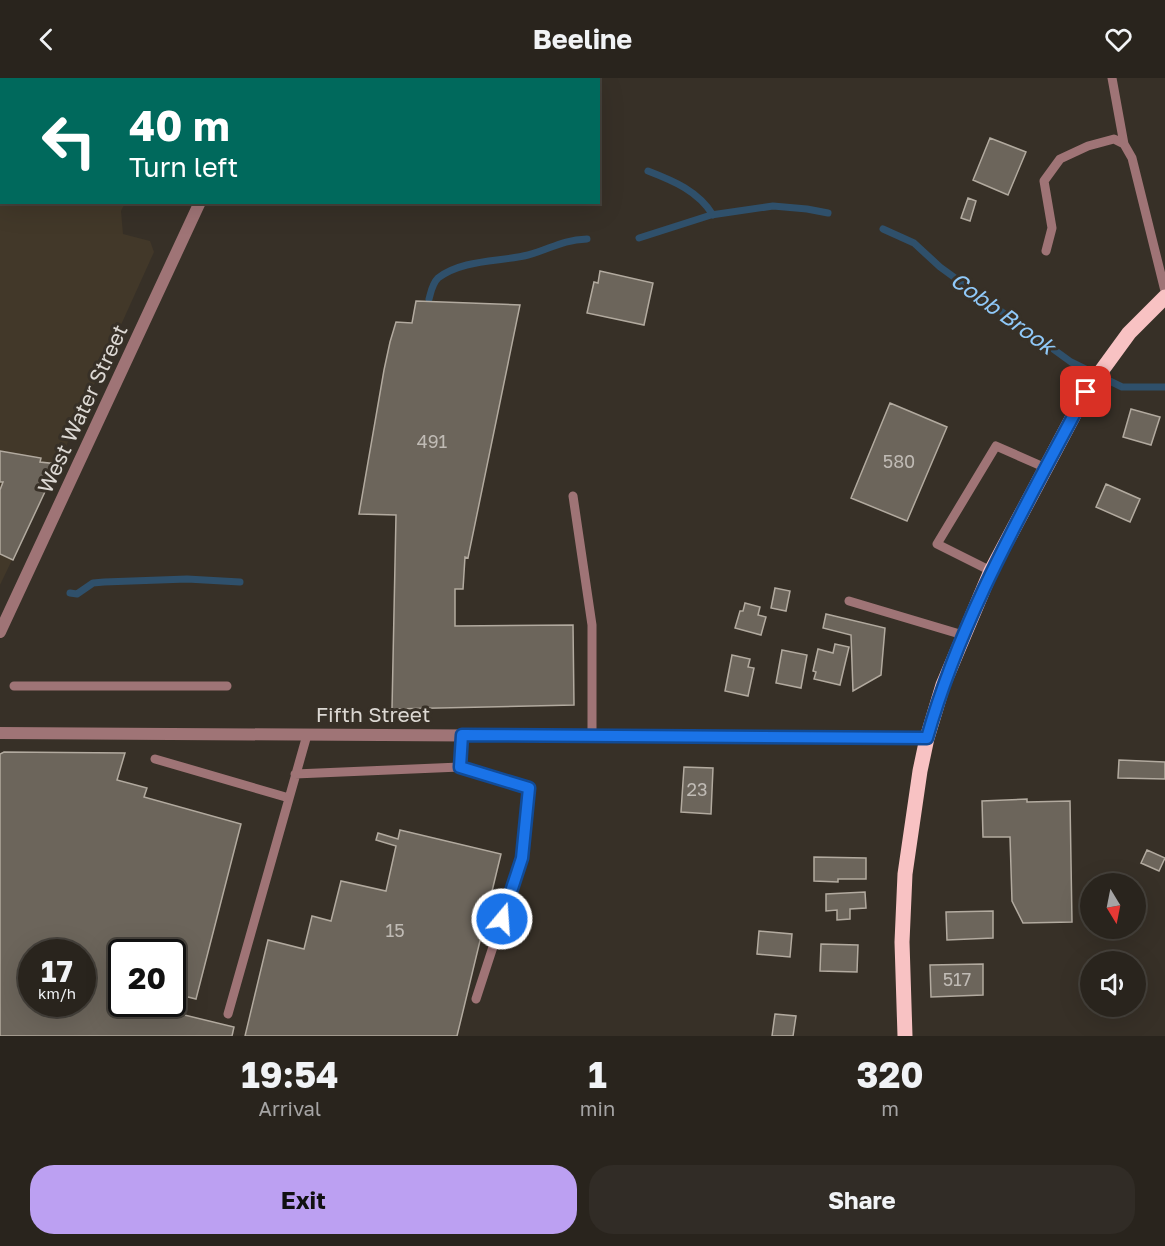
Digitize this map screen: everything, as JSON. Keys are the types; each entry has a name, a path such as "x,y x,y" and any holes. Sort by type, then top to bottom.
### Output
{"main road":[{"path":"905,1036 902,980 903,907 909,837 927,738 943,685 991,570 1086,392 1129,333 1165,297"}],"street":[{"name":"West Water Street","path":"0,632 199,204"},
{"name":"Fifth Street","path":"0,733 927,738"}],"lane":[{"path":"1112,78 1124,144 1132,158 1165,291"},
{"path":"1046,251 1052,228 1044,181 1060,159 1088,146 1114,139 1124,144"},
{"path":"991,570 937,544 996,446 1046,468"},
{"path":"573,496 591,614 592,736"},
{"path":"849,601 963,635"},
{"path":"14,686 227,686"},
{"path":"228,1014 307,735"},
{"path":"460,767 462,735"},
{"path":"155,759 289,798"},
{"path":"295,774 460,767 529,788 522,858 476,999"}],"shaded area":[{"path":"0,204 124,204 121,211 123,234 150,241 154,252 58,464 0,585"}],"building":[{"path":"990,138 1026,152 1008,195 973,180"},
{"path":"968,198 976,201 970,221 961,218"},
{"path":"600,271 653,283 644,325 587,313 594,282 598,283"},
{"path":"416,301 520,305 468,558 465,557 463,589 455,589 455,626 573,625 574,705 392,709 396,515 359,514 390,342 396,322 412,323"},
{"path":"890,403 947,427 907,521 851,498"},
{"path":"1131,409 1160,417 1151,445 1123,437"},
{"path":"0,451 41,458 40,462 58,464 13,560 0,554 0,490 3,482 0,482"},
{"path":"1106,484 1140,499 1130,522 1096,507"},
{"path":"775,588 790,591 786,611 771,608"},
{"path":"745,603 760,607 758,615 766,617 761,635 735,628"},
{"path":"826,614 885,628 881,675 853,691 851,635 823,628"},
{"path":"835,644 849,647 840,685 814,679 816,672 813,671 818,649 833,653"},
{"path":"782,650 807,655 801,688 776,683"},
{"path":"732,655 750,659 748,667 754,668 748,696 725,691"},
{"path":"4,752 125,753 117,780 147,788 144,797 241,824 196,999 186,996 186,939 108,939 108,1017 186,1015 234,1027 232,1036 0,1036 0,754"},
{"path":"1119,760 1165,762 1165,779 1118,778"},
{"path":"684,767 713,768 711,814 681,812"},
{"path":"1027,799 1027,802 1070,801 1072,922 1023,923 1012,901 1010,837 983,837 982,801"},
{"path":"400,830 501,854 457,1036 245,1036 268,940 304,949 312,916 331,921 341,881 386,891 396,846 376,840 378,833 398,839"},
{"path":"1147,850 1165,858 1159,871 1141,863"},
{"path":"814,857 866,858 866,879 838,879 838,882 814,881"},
{"path":"865,892 866,908 850,909 850,919 837,920 837,910 826,911 826,894"},
{"path":"993,911 993,938 947,940 946,912"},
{"path":"759,931 792,934 790,957 757,954"},
{"path":"821,944 858,945 857,972 820,971"},
{"path":"983,964 983,995 931,997 930,965"},
{"path":"775,1014 796,1016 793,1036 772,1036"}],"waterway":[{"path":"648,171 693,193 713,215"},
{"name":"Cobb Brook","path":"639,238 711,215 773,206 828,213"},
{"name":"Cobb Brook","path":"883,229 914,243 940,267 1071,362 1122,387 1165,387"},
{"name":"Cobb Brook","path":"429,299 433,285 438,278 459,267 528,255 563,243 587,239"},
{"name":"Cobb Brook","path":"70,593 77,594 93,583 104,582 187,579 240,582"}],"route":[{"path":"502,919 522,858 529,788 460,767 462,735 927,738 952,660 991,570 1086,392"}]}
